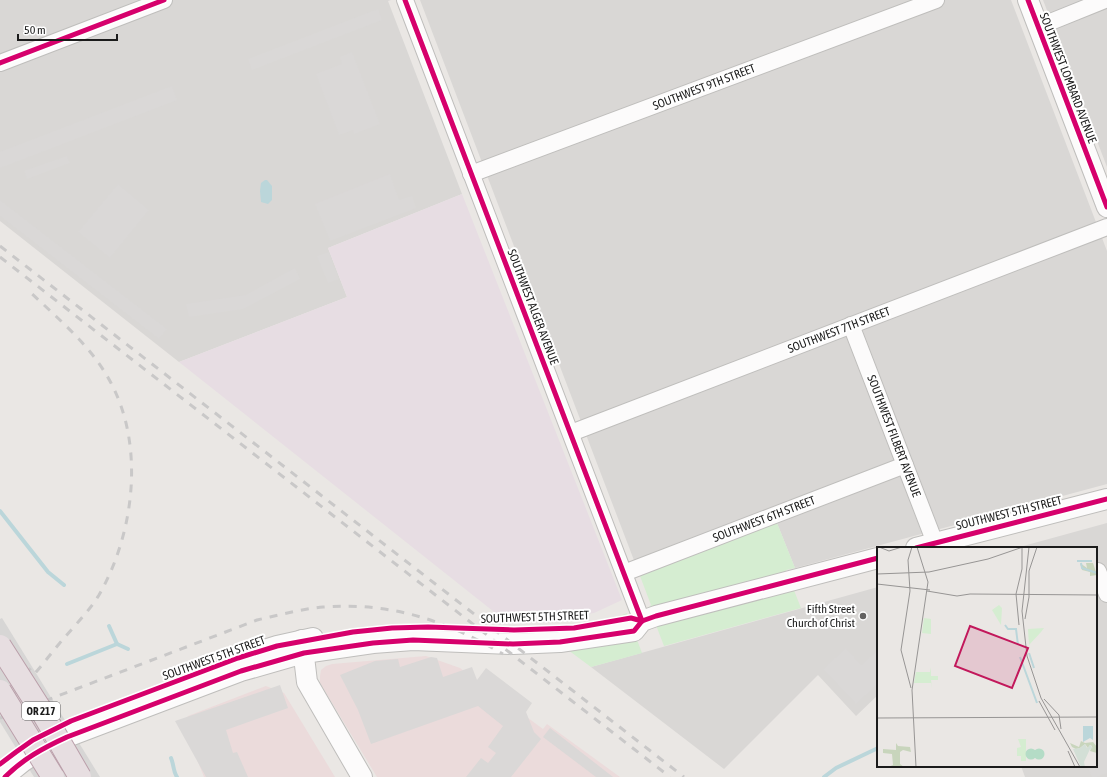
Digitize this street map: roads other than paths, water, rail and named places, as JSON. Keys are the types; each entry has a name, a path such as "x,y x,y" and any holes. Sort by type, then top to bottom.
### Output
{"highway":[{"name":"OR 217","path":"0,646 80,777"},
{"name":"OR 217","path":"0,691 53,777"}],"street":[{"path":"0,63 164,0"},
{"name":"SOUTHWEST ALGER AVENUE","path":"405,0 642,621"},
{"name":"SOUTHWEST 9TH STREET","path":"471,174 936,0"},
{"name":"SOUTHWEST LOMBARD AVENUE","path":"1028,0 1107,207"},
{"path":"1038,27 1104,0"},
{"name":"SOUTHWEST 7TH STREET","path":"571,433 1107,227"},
{"name":"SOUTHWEST FILBERT AVENUE","path":"851,325 905,465 929,546"},
{"name":"SOUTHWEST 6TH STREET","path":"624,573 905,465"},
{"name":"SOUTHWEST 5TH STREET","path":"929,546 1107,499"},
{"name":"SOUTHWEST 5TH STREET","path":"4,777 40,749 67,737 303,647 353,632 392,628 428,627 522,630 574,628 631,618 642,621 656,616 877,558"},
{"path":"1098,572 1107,594"},
{"name":"SOUTHWEST 5TH STREET","path":"0,764 33,740 71,721 238,658 277,646 303,647"},
{"path":"303,647 307,682 362,777"}],"water":[{"path":"267,180 272,186 272,200 268,204 261,202 261,183"}],"waterway":[{"path":"0,511 48,572 64,585"},
{"path":"109,626 117,644 128,649"},
{"path":"67,664 117,644"},
{"path":"824,777 836,768 877,748"},
{"path":"171,758 177,777"}],"railway":[{"path":"0,246 684,777"},
{"path":"0,257 670,777"},
{"path":"0,704 20,689 39,669 95,602 111,571 120,545 127,518 131,490 131,462 128,435 122,408 111,383 103,369 84,344 27,289"},
{"path":"0,718 257,620 315,608 348,606 372,607 417,616 460,632 503,654"},
{"path":"0,694 36,664"}],"place":[{"name":"Fifth Street Church of Christ","path":"863,616"}]}
